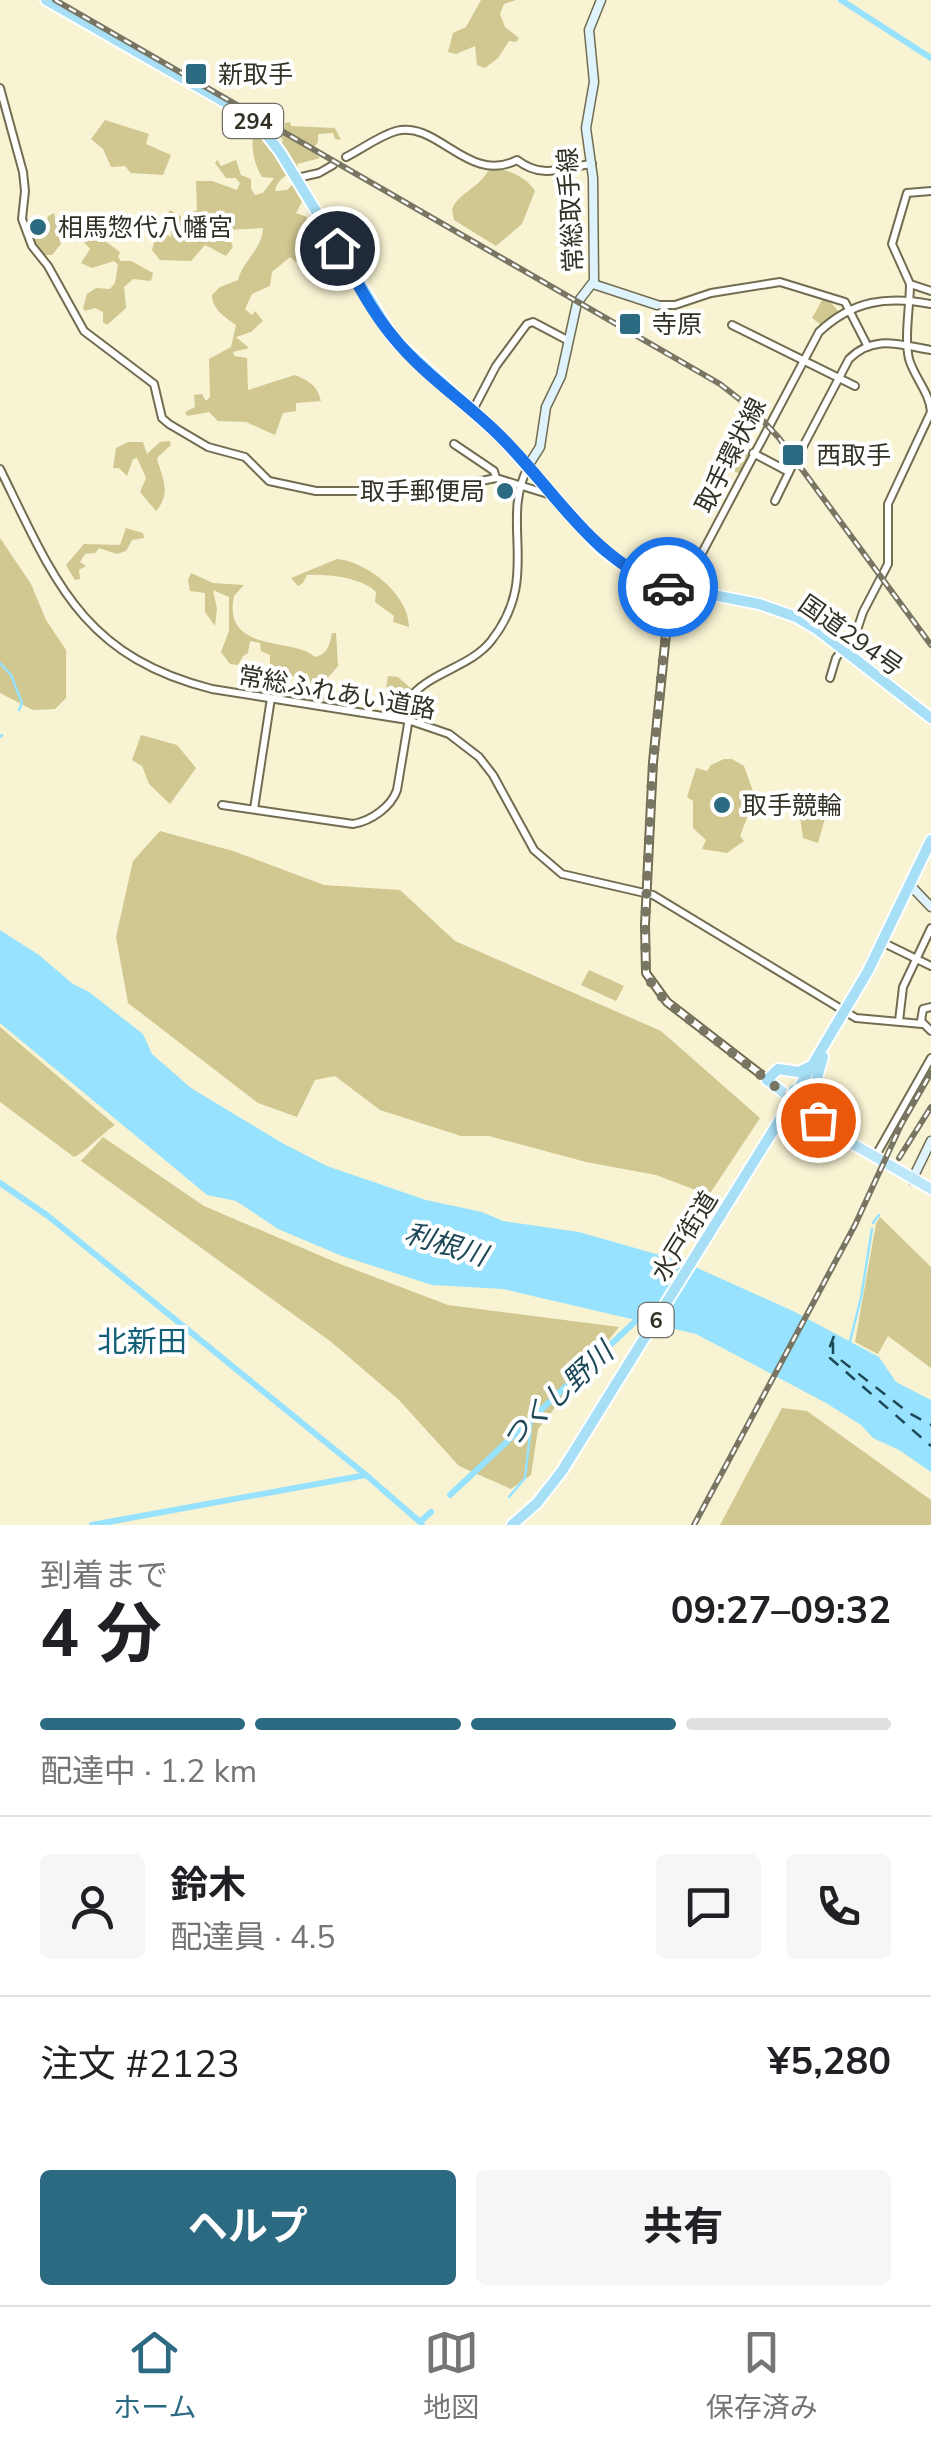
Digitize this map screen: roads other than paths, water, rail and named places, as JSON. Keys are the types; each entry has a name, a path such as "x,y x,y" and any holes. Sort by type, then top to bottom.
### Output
{"highway":[{"name":"国道294号","path":"46,0 246,116 274,144 383,322 529,464 602,546 646,575 683,589"},
{"name":"国道294号","path":"529,464 608,554 645,578 780,610 810,624 931,718"},
{"path":"848,1015 886,944 931,840"},
{"path":"848,1015 931,848"},
{"name":"水戸街道","path":"514,1523 544,1496 562,1471 848,1015"},
{"path":"767,1080 777,1070 803,1071 822,1055"},
{"path":"822,1055 818,1074 828,1108 824,1126"},
{"path":"788,1069 799,1092 812,1088 823,1093"}],"main road":[{"name":"常総取手線","path":"529,464 540,445 546,407 560,381 577,304 593,284 592,164 586,128 594,82 589,30 600,0"},
{"path":"593,284 657,304"},
{"path":"911,886 931,908"},
{"path":"767,1080 824,1126 931,1190"},
{"path":"912,1180 931,1142"}],"street":[{"path":"0,88 23,172 26,190 22,219 32,246 48,266 84,331 154,384 162,418 208,447 245,457 269,481 316,492 432,492 496,478 552,492"},
{"path":"346,158 396,131 407,130 423,134 478,164 505,165 517,160 533,172 551,174 592,164"},
{"path":"296,178 333,165"},
{"path":"830,678 836,658 885,573 888,504 931,412 907,346 910,284 892,244 907,193 931,191"},
{"path":"657,304 675,305 710,294 780,282 845,302 867,345"},
{"path":"910,284 931,291"},
{"path":"848,309 873,301 931,304"},
{"name":"取手環状線","path":"767,1080 655,990 644,962 652,775 664,647 669,622 683,589 802,358 818,332 848,309"},
{"path":"473,409 496,366 527,324 533,322 569,341"},
{"path":"732,325 855,386"},
{"path":"775,501 849,359 867,345 880,342 931,350"},
{"path":"454,444 494,471 496,478"},
{"path":"753,454 789,472"},
{"path":"222,804 346,823 368,820 392,802 416,691 482,650 507,615 519,578 521,485 529,464"},
{"name":"常総ふれあい道路","path":"0,469 55,581 73,606 104,637 139,662 212,689 408,720 449,734 479,757 493,775 529,844 555,870 578,880 646,892 848,1015"},
{"path":"254,809 271,698"},
{"path":"899,1021 903,988 931,928"},
{"path":"886,944 931,966"},
{"path":"920,1023 923,1008 931,1007"},
{"path":"848,1015 920,1023 931,1032"},
{"path":"874,1159 931,1058"}],"water":[{"name":"利根川","path":"0,930 143,1034 152,1054 191,1088 327,1166 503,1221 579,1232 684,1262 793,1311 879,1357 896,1382 931,1400 931,1472 873,1438 861,1425 826,1403 696,1334 503,1289 432,1285 342,1256 278,1229 236,1201 207,1195 0,1023"}],"waterway":[{"path":"841,0 931,58"},
{"path":"0,663 11,675 22,703 19,710"},
{"path":"0,1183 48,1216 366,1475"},
{"path":"873,1223 879,1215"},
{"path":"849,1345 872,1229"},
{"name":"つくし野川","path":"450,1495 639,1318"},
{"path":"509,1497 525,1478 532,1417"},
{"name":"つくし野川","path":"92,1525 366,1475 420,1522 431,1512"},
{"name":"つくし野川","path":"420,1522 424,1525"}],"railway":[{"path":"55,0 720,384 752,409 779,438 931,645"},
{"path":"694,1525 855,1225 901,1125 931,1073"},
{"path":"899,1158 931,1107"}],"place":[{"name":"新取手","path":"196,74"},
{"name":"相馬惣代八幡宮","path":"38,227"},
{"name":"寺原","path":"630,324"},
{"name":"西取手","path":"793,455"},
{"name":"取手郵便局","path":"505,491"},
{"name":"取手競輪","path":"722,805"}],"district":[{"name":"北新田","path":"142,1342"}]}
